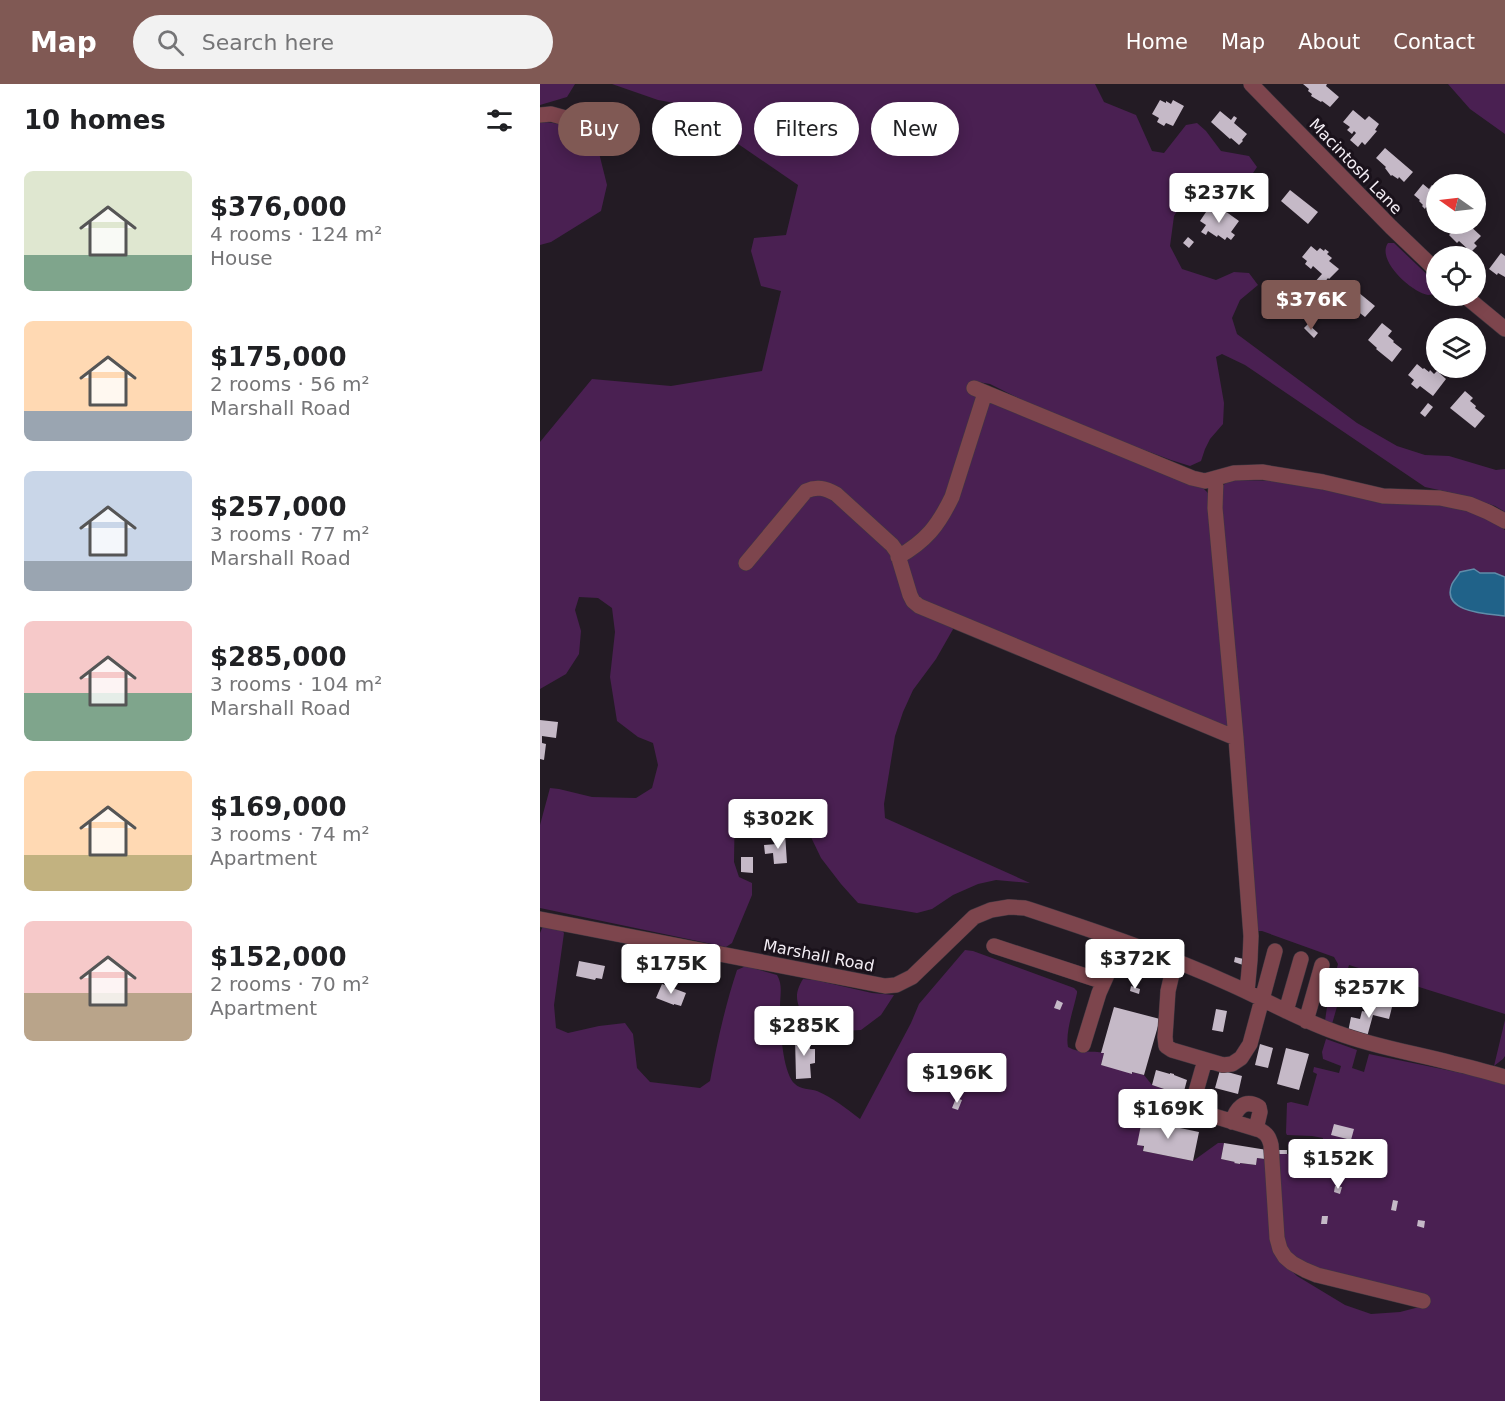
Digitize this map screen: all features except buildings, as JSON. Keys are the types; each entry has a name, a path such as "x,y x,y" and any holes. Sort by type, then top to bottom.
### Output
{"street":[{"name":"Macintosh Lane","path":"1251,84 1426,260"},
{"path":"540,115 558,116"},
{"path":"1477,306 1505,329"},
{"path":"898,557 908,552 929,534 952,497 980,390 1192,478 1205,480 1234,473 1262,472 1323,482 1383,496 1440,498 1469,504 1505,521"},
{"path":"1216,479 1215,508 1251,936 1247,992"},
{"path":"746,563 806,491 816,488 828,490 836,494 882,535 897,552 910,595 919,606 1236,738"},
{"name":"Marshall Road","path":"540,919 885,987 896,985 912,977 974,917 991,910 1009,907 1025,908 1175,961 1306,1021 1363,1042 1505,1077"},
{"path":"1083,1045 1092,1013 1122,941"},
{"path":"994,946 1104,982"},
{"path":"1175,961 1168,991 1166,1046 1172,1050 1228,1065 1242,1057 1250,1044 1275,951"},
{"path":"1286,1011 1301,959"},
{"path":"1306,1021 1322,965"},
{"path":"1205,1060 1194,1096 1194,1110 1256,1129 1269,1138 1277,1238 1280,1249 1286,1257 1292,1263 1317,1275 1423,1301"},
{"path":"1232,1122 1238,1108 1250,1103 1255,1104 1259,1107 1260,1112 1256,1129"}],"shaded area":[{"path":"540,84 575,84 567,97 540,105"},
{"path":"612,84 1095,84 1104,102 1136,115 1152,151 1164,153 1186,125 1197,123 1221,151 1249,156 1257,167 1251,176 1213,182 1191,189 1174,216 1170,246 1182,269 1216,280 1234,272 1249,273 1258,285 1240,300 1232,318 1237,334 1357,423 1397,446 1425,455 1449,456 1496,470 1505,469 1505,512 1495,506 1462,495 1425,487 1245,365 1222,354 1216,357 1224,403 1223,424 1210,439 1201,461 1190,466 1056,417 990,384 978,382 1201,486 1208,493 1231,736 956,624 936,659 913,690 903,712 895,736 884,804 885,818 1030,883 996,880 978,884 953,895 932,909 917,913 858,903 821,858 809,833 799,823 735,799 734,862 739,877 752,883 752,895 732,943 726,947 540,908 540,825 550,788 592,797 636,798 652,788 658,765 653,743 638,737 617,721 610,677 615,632 612,608 598,598 579,597 575,610 581,631 579,654 566,674 540,689 540,442 592,379 671,386 762,371 781,291 761,286 751,251 754,238 786,235 798,185 756,156 859,156 859,102 754,102 754,155 742,147 742,102 658,100"},
{"path":"1448,84 1505,84 1505,134 1470,109"},
{"path":"540,123 558,124 558,156 600,156 607,185 601,211 551,242 540,245"},
{"path":"1388,243 1394,243 1426,274 1426,294 1413,288 1397,274 1387,258"},
{"path":"1236,480 1288,481 1441,505 1482,515 1505,530 1505,1014 1349,965 1332,1024 1325,1021 1338,964 1334,957 1262,931 1250,931 1219,498 1224,485"},
{"path":"543,926 560,928 564,933 554,1005 556,1028 568,1033 625,1023 633,1034 637,1068 650,1082 700,1088 710,1081 737,970 746,966 777,975 781,986 780,1015 783,1048 787,1070 791,1078 800,1087 817,1091 860,1119 919,1004 965,950 1074,988 1077,993 1069,1027 1068,1047 1104,1053 1101,1065 1144,1075 1152,1085 1164,1089 1154,1122 1142,1120 1143,1151 1193,1161 1218,1143 1224,1143 1221,1159 1256,1165 1257,1158 1265,1159 1283,1262 1297,1276 1345,1305 1371,1314 1400,1312 1423,1306 1305,1266 1285,1247 1277,1154 1289,1154 1288,1142 1322,1144 1323,1138 1287,1135 1287,1103 1308,1106 1317,1074 1313,1072 1314,1067 1339,1073 1341,1066 1323,1059 1322,1052 1326,1039 1357,1050 1352,1068 1364,1072 1369,1054 1505,1082 1505,1401 540,1401 540,933"},
{"path":"803,979 872,993 894,995 881,1015 861,1030 840,1031 803,1016 797,998"},
{"path":"1505,1020 1505,1056 1494,1066"}],"water":[{"path":"1474,569 1480,573 1495,573 1505,577 1505,616 1478,613 1459,606 1453,601 1450,594 1452,584 1460,572"}]}
